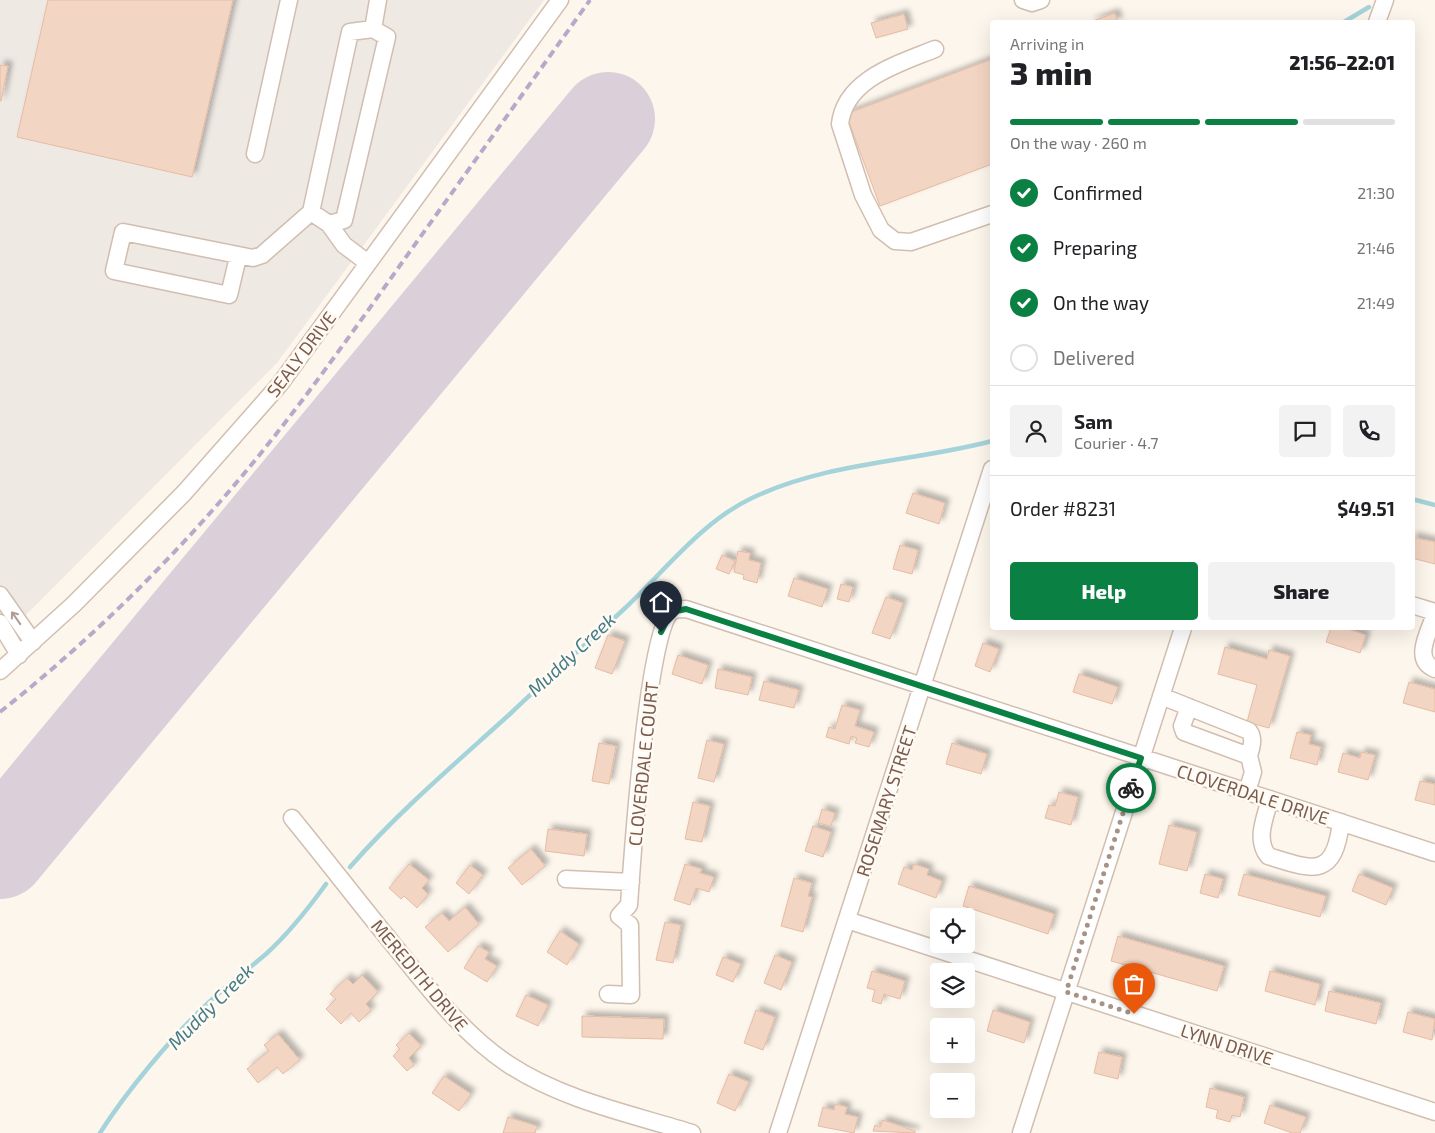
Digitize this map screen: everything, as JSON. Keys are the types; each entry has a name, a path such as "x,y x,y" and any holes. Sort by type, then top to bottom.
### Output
{"street":[{"path":"255,154 289,0"},
{"path":"373,28 378,0"},
{"name":"SEALY DRIVE","path":"0,672 115,564 184,493 280,384 560,0"},
{"path":"1023,0 1032,3 1041,0"},
{"path":"1379,20 1385,0"},
{"path":"238,257 229,296 114,271 123,232 238,257 253,258 262,255 311,212 350,32 373,28 388,37 344,220 329,224"},
{"path":"935,49 879,72 849,98 841,112 840,124 863,195 881,230 895,241 911,242 990,215"},
{"path":"311,212 329,224 344,245 368,263"},
{"name":"ROSEMARY STREET","path":"778,1133 990,475"},
{"path":"0,595 33,642"},
{"path":"1415,606 1435,613 1422,654 1423,661 1435,669"},
{"name":"CLOVERDALE DRIVE","path":"671,612 686,609 1435,853"},
{"name":"CLOVERDALE COURT","path":"608,994 631,995 630,925 619,916 629,905 646,717 661,632 671,612"},
{"path":"0,623 19,655"},
{"path":"1021,1133 1182,630"},
{"path":"1161,696 1249,731 1252,735 1249,756 1253,772 1247,792"},
{"path":"1189,707 1182,726 1184,732 1249,756"},
{"path":"1270,799 1261,835 1268,856 1309,868 1318,867 1334,851 1341,822"},
{"name":"MEREDITH DRIVE","path":"292,818 430,990 460,1025 487,1048 508,1064 565,1093 692,1133"},
{"path":"566,879 631,882"},
{"name":"LYNN DRIVE","path":"847,920 1435,1112"}],"shaded area":[{"path":"0,0 544,0 277,363 0,641"}],"building":[{"path":"48,0 233,0 192,177 17,137"},
{"path":"1115,13 1117,20 1096,20"},
{"path":"904,14 908,29 876,38 871,23"},
{"path":"990,60 990,165 880,206 846,114"},
{"path":"0,65 8,66 1,101 0,101"},
{"path":"913,493 945,503 939,524 906,513"},
{"path":"1415,538 1435,542 1435,564 1415,559"},
{"path":"900,545 918,550 912,574 893,569"},
{"path":"738,551 750,553 749,560 761,563 757,583 743,579 744,575 734,572"},
{"path":"722,555 735,561 729,574 716,569"},
{"path":"794,578 828,589 822,607 788,596"},
{"path":"841,584 853,587 849,602 837,599"},
{"path":"886,597 903,603 890,639 872,633"},
{"path":"1330,630 1351,630 1366,635 1360,653 1326,642"},
{"path":"608,635 625,641 612,674 595,668"},
{"path":"983,643 999,649 990,672 975,666"},
{"path":"1225,647 1267,659 1269,650 1290,656 1269,728 1247,722 1257,685 1218,674"},
{"path":"678,655 708,665 702,684 672,674"},
{"path":"718,669 752,677 748,695 715,688"},
{"path":"1079,674 1118,687 1112,704 1073,692"},
{"path":"764,681 799,690 794,708 759,700"},
{"path":"1409,682 1435,689 1435,712 1403,703"},
{"path":"842,705 860,710 855,726 874,732 869,747 855,743 857,738 851,736 849,744 826,737 829,727 835,729"},
{"path":"1297,732 1311,735 1309,744 1321,747 1317,765 1290,758"},
{"path":"707,740 724,744 714,782 698,778"},
{"path":"599,743 616,746 609,784 592,781"},
{"path":"952,743 987,754 981,774 946,764"},
{"path":"1361,752 1375,755 1368,780 1338,772 1343,753 1360,758"},
{"path":"1420,781 1435,784 1435,805 1415,800"},
{"path":"1059,792 1078,797 1071,825 1045,818 1049,805 1055,806"},
{"path":"693,802 710,806 702,842 685,839"},
{"path":"822,809 835,813 831,826 818,823"},
{"path":"1169,825 1197,832 1187,871 1159,864"},
{"path":"813,826 831,832 823,857 805,851"},
{"path":"548,829 587,834 584,856 545,851"},
{"path":"531,849 545,866 522,885 508,868"},
{"path":"409,864 429,880 422,888 428,894 417,908 404,896 401,899 389,888"},
{"path":"685,864 702,869 700,873 714,877 709,892 696,888 690,905 674,900"},
{"path":"914,864 929,869 927,875 942,881 936,898 898,884 904,867 912,870"},
{"path":"470,865 483,875 469,894 456,883"},
{"path":"1205,874 1223,879 1218,898 1200,893"},
{"path":"1244,874 1326,896 1320,917 1238,895"},
{"path":"1359,874 1393,888 1386,905 1352,891"},
{"path":"794,878 812,883 808,896 812,897 803,932 781,926"},
{"path":"969,886 1054,914 1048,934 975,910 975,908 963,906"},
{"path":"465,907 479,924 448,952 425,927 442,913 449,921"},
{"path":"665,922 681,925 673,963 656,960"},
{"path":"560,931 579,944 567,965 547,952"},
{"path":"1118,936 1224,966 1217,991 1111,961"},
{"path":"478,946 489,952 485,959 497,966 487,982 464,968"},
{"path":"775,955 792,962 781,990 764,983"},
{"path":"723,957 741,964 733,982 716,975"},
{"path":"872,971 905,981 900,999 884,994 881,1004 872,1001 875,990 867,988"},
{"path":"1270,971 1320,984 1315,1005 1265,991"},
{"path":"362,975 378,992 366,1004 371,1010 359,1022 351,1013 341,1024 326,1009 336,999 330,994 347,978 353,984"},
{"path":"1329,991 1381,1003 1376,1024 1325,1011"},
{"path":"526,995 548,1005 538,1026 516,1016"},
{"path":"756,1010 775,1017 763,1050 744,1043"},
{"path":"993,1010 1030,1022 1024,1043 987,1031"},
{"path":"1408,1012 1435,1019 1432,1040 1403,1032"},
{"path":"582,1016 664,1019 663,1039 582,1037"},
{"path":"409,1033 421,1046 409,1058 414,1065 407,1071 393,1056 400,1049 396,1045"},
{"path":"278,1034 300,1060 283,1074 277,1067 258,1083 247,1069 269,1051 264,1045"},
{"path":"1099,1052 1122,1057 1118,1079 1094,1073"},
{"path":"729,1074 749,1082 735,1111 717,1103"},
{"path":"444,1076 471,1094 459,1111 432,1093"},
{"path":"1210,1088 1244,1097 1240,1117 1232,1115 1230,1122 1216,1118 1218,1110 1206,1107"},
{"path":"835,1104 847,1107 845,1114 858,1117 854,1133 818,1126 823,1107 834,1110"},
{"path":"1270,1105 1306,1117 1300,1133 1292,1133 1264,1123"},
{"path":"508,1117 537,1126 535,1133 503,1133"},
{"path":"883,1120 915,1131 915,1133 873,1131 875,1125 880,1127"}],"waterway":[{"name":"Muddy Creek","path":"1347,20 1369,7"},
{"name":"Muddy Creek","path":"350,867 388,826 428,788 623,610 700,534 733,508 781,486 810,477 990,441"},
{"path":"1415,500 1435,505"},
{"name":"Muddy Creek","path":"100,1133 135,1084 177,1034 212,999 274,946 298,920 326,884"}],"runway":[{"path":"0,852 608,119"}],"railway":[{"path":"0,712 70,653 138,590 232,488 340,349 590,0"}],"way so far":[{"path":"1131,788 1066,992 1134,1014"}],"route":[{"path":"661,632 671,612 678,609 686,609 1141,758 1131,788"}]}
